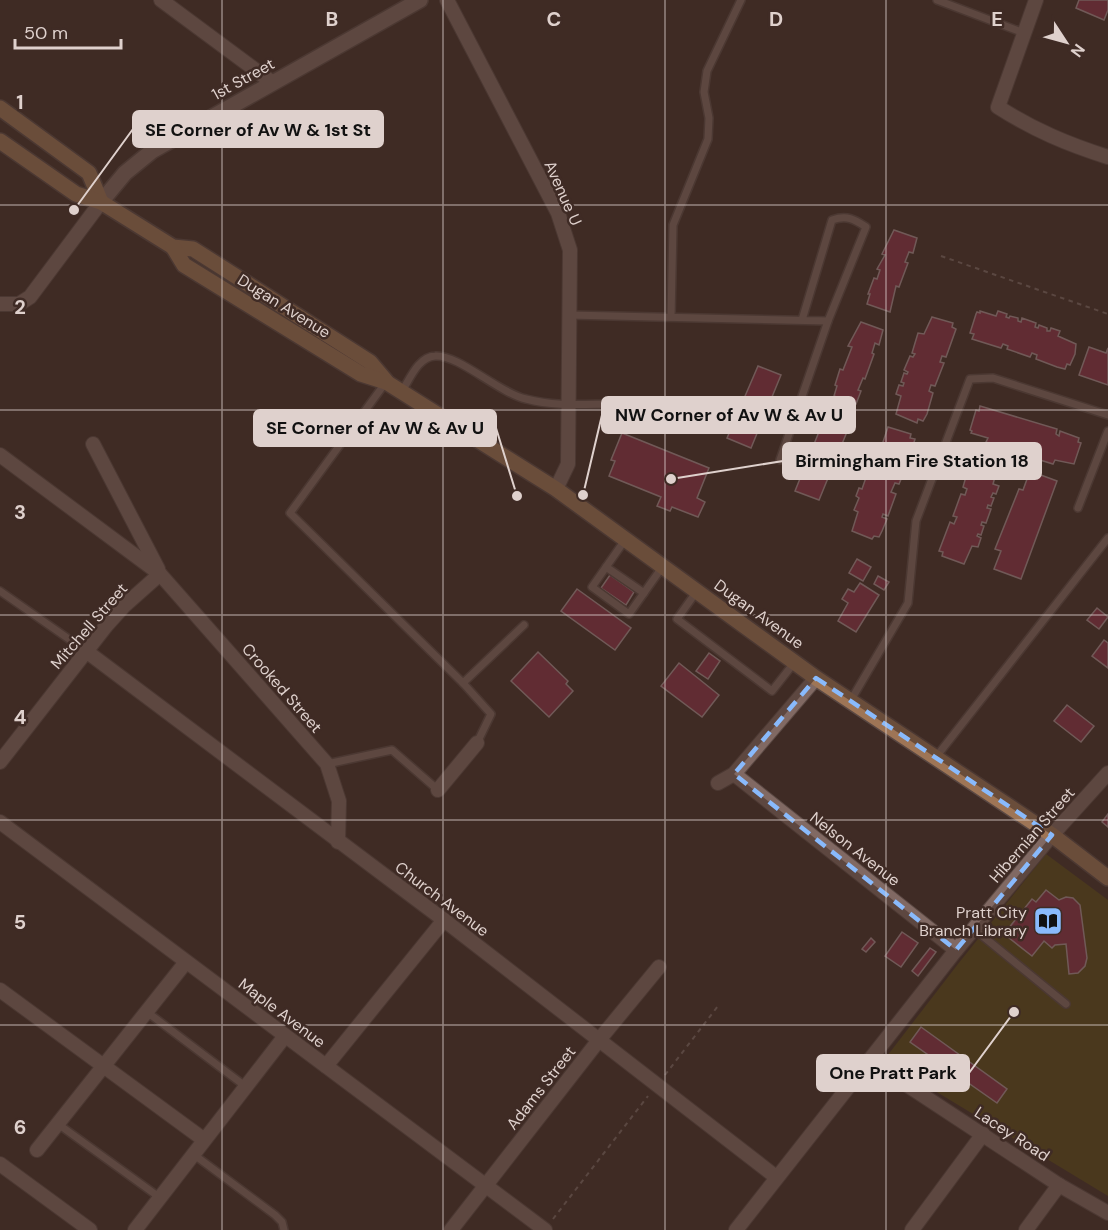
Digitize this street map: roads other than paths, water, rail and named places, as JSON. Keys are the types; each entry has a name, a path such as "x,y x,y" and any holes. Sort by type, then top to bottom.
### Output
{"main road":[{"path":"0,108 89,173 101,202"},
{"name":"Dugan Avenue","path":"2,148 76,194 101,202 172,247 193,249 370,362 387,382 556,489 816,678 1052,835 1108,878"}],"street":[{"path":"161,0 273,83"},
{"name":"1st Street","path":"0,304 19,304 30,297 125,173 152,150 420,0"},
{"name":"Avenue U","path":"447,0 558,213 570,250 568,464 556,489"},
{"path":"1036,0 998,107 1028,126 1066,144 1108,157"},
{"path":"93,444 160,574"},
{"path":"0,454 160,574"},
{"name":"Mitchell Street","path":"0,762 5,742 124,606 160,574"},
{"name":"Crooked Street","path":"160,574 327,764 339,801 338,842"},
{"name":"Church Avenue","path":"86,651 444,920 776,1177"},
{"path":"718,783 734,774 816,678"},
{"path":"438,790 477,743"},
{"name":"Hibernian Street","path":"736,1230 956,950 1052,835 1108,773"},
{"name":"Nelson Avenue","path":"734,774 956,950"},
{"name":"Maple Avenue","path":"0,822 545,1230"},
{"path":"326,1066 444,920"},
{"path":"37,1150 186,962"},
{"name":"Adams Street","path":"451,1230 659,967"},
{"path":"0,990 203,1139"},
{"path":"135,1230 203,1139 285,1036"},
{"name":"Lacey Road","path":"869,1060 1059,1185 1108,1213"},
{"path":"912,1230 983,1134"},
{"path":"0,1164 90,1230"},
{"path":"1026,1230 1059,1185"}],"lane":[{"path":"671,317 673,225 708,139 709,118 704,92 706,71 741,0"},
{"path":"937,0 1024,33"},
{"path":"780,460 828,321 866,227 855,219 842,217 832,220 802,320"},
{"path":"569,315 828,321"},
{"path":"402,391 420,363 432,356 444,356 501,390 524,399 569,406 629,404 681,414"},
{"path":"851,700 908,603 916,521 970,380 993,378 1108,415"},
{"path":"387,382 290,513 464,683 491,714 477,743"},
{"path":"1078,508 1108,431"},
{"path":"936,757 1108,538"},
{"path":"625,539 592,587 628,614 663,566"},
{"path":"606,567 644,593"},
{"path":"0,591 86,651"},
{"path":"697,591 677,619 772,691 794,662"},
{"path":"464,683 524,625"},
{"path":"327,764 392,750 438,790"},
{"path":"974,929 1066,1004"},
{"path":"147,1012 245,1086"},
{"path":"58,1124 159,1197"},
{"path":"192,1154 275,1215 282,1222 284,1230"}],"place":[{"name":"SE Corner of Av W & 1st St","path":"74,210"},
{"name":"Birmingham Fire Station 18","path":"671,479"},
{"name":"NW Corner of Av W & Av U","path":"583,495"},
{"name":"SE Corner of Av W & Av U","path":"517,496"},
{"name":"Pratt City Branch Library","path":"1048,921"},
{"name":"One Pratt Park","path":"1014,1012"}]}
